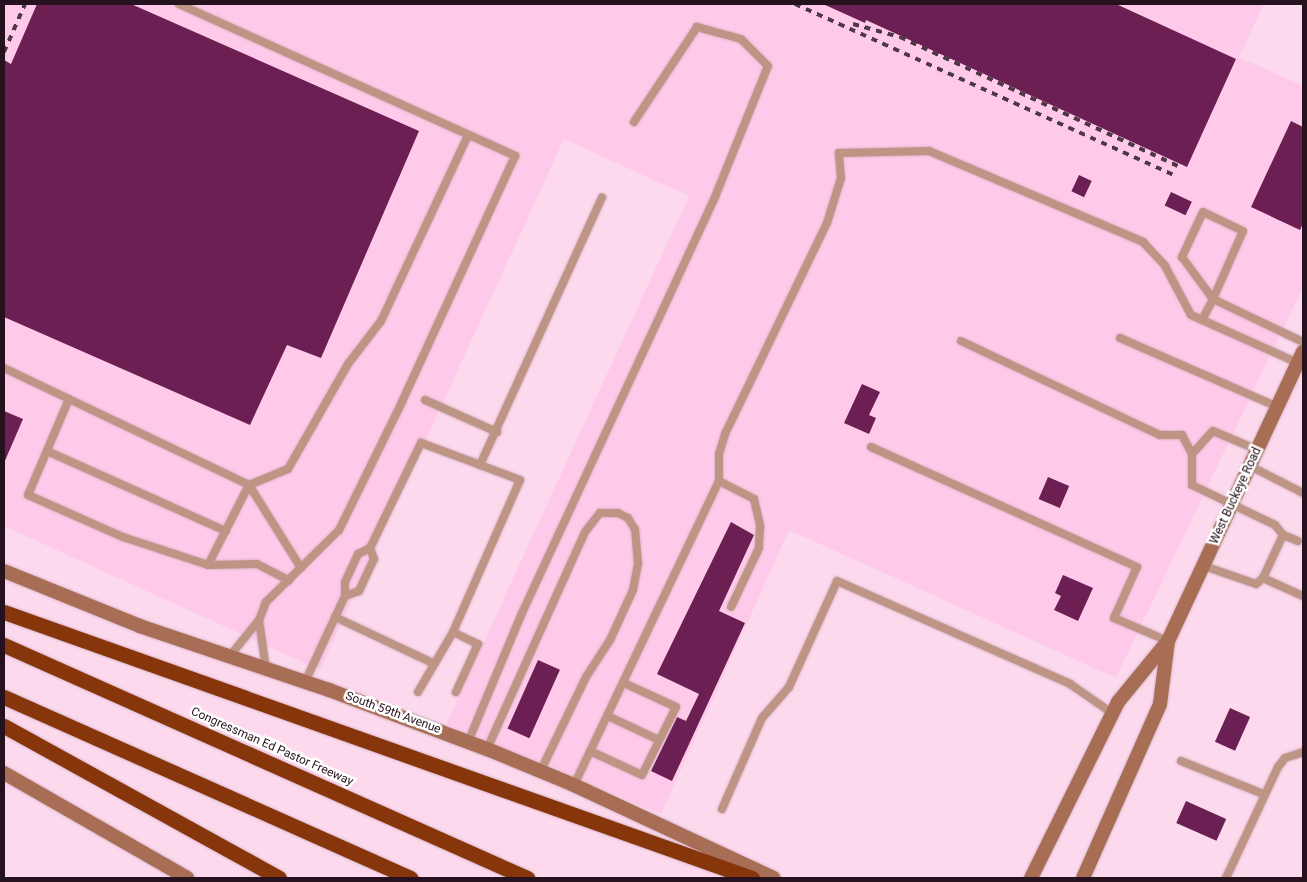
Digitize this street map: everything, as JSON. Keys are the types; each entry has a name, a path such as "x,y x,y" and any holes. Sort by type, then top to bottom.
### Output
{"highway":[{"path":"4,612 752,878"},
{"name":"Congressman Ed Pastor Freeway","path":"4,645 527,878"},
{"path":"4,697 410,878"},
{"path":"4,726 279,878"}],"main road":[{"name":"West Buckeye Road","path":"1030,878 1112,712 1168,641 1301,358"},
{"name":"South 59th Avenue","path":"4,571 140,626 305,682 541,770 773,878"},
{"name":"West Buckeye Road","path":"1083,878 1160,704 1168,641"},
{"path":"4,773 188,878"}],"lane":[{"path":"179,4 514,156 402,402 339,530 266,602 259,620 229,657"},
{"path":"468,742 522,613 715,197 768,66 742,39 696,27 634,122"},
{"path":"208,565 249,485 288,469 348,364 381,321 468,135"},
{"path":"574,785 720,481 719,454 725,434 827,223 841,178 839,153 929,151 1143,242 1164,266 1191,315 1301,358"},
{"path":"480,465 497,432 602,197"},
{"path":"1202,320 1213,299 1243,231 1203,212 1182,257 1213,299 1303,342"},
{"path":"1120,338 1278,406"},
{"path":"961,342 1160,435 1182,435 1192,454 1192,484 1232,506 1274,525 1283,535 1298,541"},
{"path":"4,368 249,485 301,568"},
{"path":"69,399 28,495 123,536 208,565 257,564 289,580"},
{"path":"425,400 497,432"},
{"path":"1192,454 1213,431 1258,450"},
{"path":"305,682 336,618 345,596 345,582 358,554 370,548 421,443 520,480 453,632 418,692"},
{"path":"871,447 1137,566 1114,618 1168,641"},
{"path":"47,452 226,531"},
{"path":"1250,466 1303,493"},
{"path":"720,481 754,499 760,526 759,548 731,607"},
{"path":"487,749 585,532 600,513 618,513 628,518 635,529 638,564 632,590 610,640 586,677 541,770"},
{"path":"1204,566 1251,584 1263,578 1283,535"},
{"path":"345,596 359,591 374,559 370,548"},
{"path":"1263,578 1303,596"},
{"path":"722,809 762,718 789,687 836,580 1070,684 1112,712"},
{"path":"336,618 435,664"},
{"path":"259,620 266,669"},
{"path":"453,632 478,644 456,692"},
{"path":"590,751 642,775 676,707 624,683"},
{"path":"608,716 659,740"},
{"path":"1226,878 1263,794 1285,758 1303,752"},
{"path":"1181,761 1263,794"}],"shaded area":[{"path":"4,4 1264,4 1239,57 1303,86 1303,287 1116,678 789,530 661,814 446,724 689,196 564,139 320,670 4,526"}],"building":[{"path":"37,4 131,4 419,131 321,358 287,345 250,425 4,317 4,60 11,64"},
{"path":"823,4 1116,4 1236,59 1187,167 866,20 865,23"},
{"path":"1291,121 1303,127 1303,223 1300,230 1251,207"},
{"path":"1079,175 1092,181 1084,197 1071,191"},
{"path":"1171,192 1192,202 1186,215 1165,206"},
{"path":"862,384 880,392 869,415 876,418 869,434 844,423"},
{"path":"4,411 23,419 4,463"},
{"path":"1048,477 1069,486 1060,508 1039,499"},
{"path":"731,522 754,535 719,611 745,623 672,781 651,771 677,717 686,721 699,694 657,674"},
{"path":"1063,575 1093,588 1078,621 1054,610 1061,596 1055,593"},
{"path":"538,660 560,670 529,738 507,729"},
{"path":"1230,708 1250,717 1235,751 1215,742"},
{"path":"1186,801 1226,819 1216,841 1176,823"}],"railway":[{"path":"4,52 25,4"},
{"path":"795,4 1176,176"},
{"path":"853,24 900,37 1180,167"}]}
